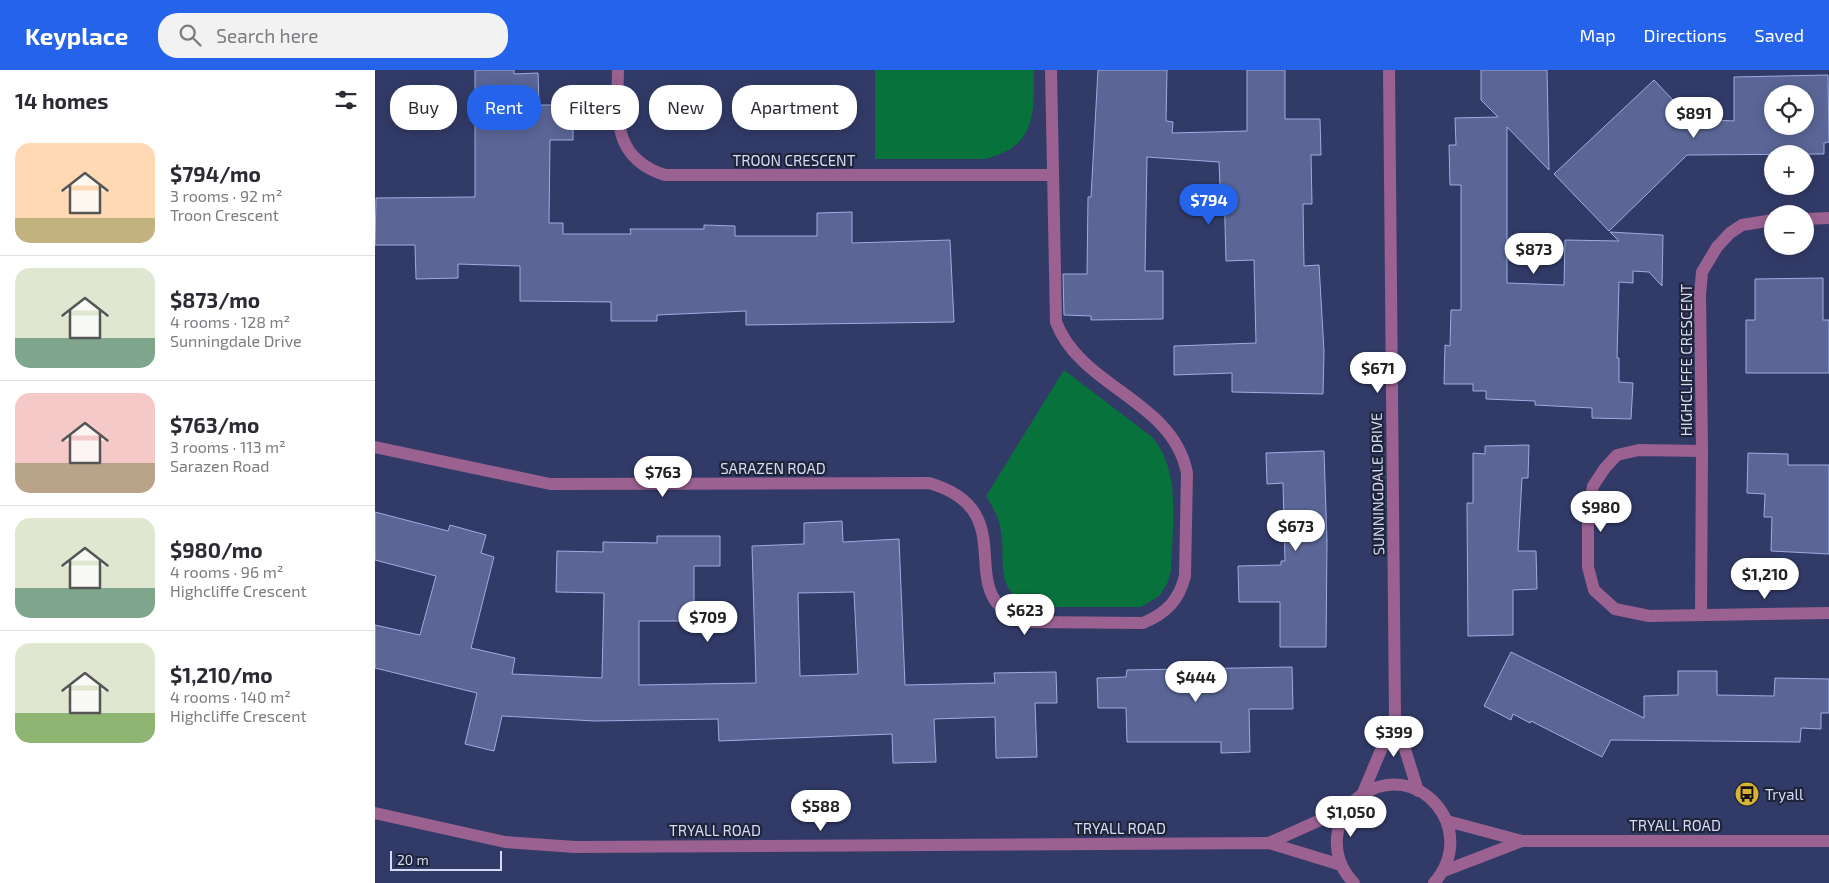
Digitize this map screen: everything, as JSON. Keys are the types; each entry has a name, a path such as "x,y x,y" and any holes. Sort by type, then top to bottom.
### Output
{"street":[{"name":"TROON CRESCENT","path":"617,70 617,117 620,134 627,148 638,162 651,170 665,175 1052,174"},
{"path":"1051,70 1052,174"},
{"name":"SUNNINGDALE DRIVE","path":"1389,70 1395,717 1418,791"},
{"name":"SARAZEN ROAD","path":"375,447 550,484 929,483 944,487 962,497 981,523 988,588 1003,611 1015,618 1028,622 1143,623 1159,616 1172,606 1181,592 1185,576 1187,473 1184,457 1168,429 1082,361 1066,343 1056,322 1052,174"},
{"path":"1814,219 1829,218"},
{"name":"HIGHCLIFFE CRESCENT","path":"1701,614 1702,451 1700,295 1703,272 1717,248 1730,233 1743,225 1764,222"},
{"name":"HIGHCLIFFE CRESCENT","path":"1702,451 1639,450 1617,455 1593,486 1587,513 1588,567 1594,590 1615,609 1649,616 1829,614"},
{"name":"SUNNINGDALE DRIVE","path":"1362,795 1395,717"},
{"path":"1354,883 1341,865 1338,855 1337,838 1342,818 1347,808 1362,795 1375,788 1389,785 1404,786 1418,791 1435,803 1447,821 1451,845 1444,871 1434,883"},
{"name":"TRYALL ROAD","path":"1269,843 1347,808"},
{"name":"TRYALL ROAD","path":"375,813 505,842 575,848 1269,843 1341,865"},
{"name":"TRYALL ROAD","path":"1447,821 1522,841 1829,842"},
{"name":"TRYALL ROAD","path":"1444,871 1522,841"}],"green space":[{"path":"875,70 1034,70 1034,101 1029,126 1023,137 1014,146 1002,154 985,159 875,159"},
{"path":"1064,370 1152,437 1168,466 1173,501 1171,571 1167,584 1159,596 1141,607 1035,607 1013,594 1007,586 1004,577 1000,526 986,496"}],"building":[{"path":"475,70 514,70 514,74 538,73 538,85 475,85"},
{"path":"1098,70 1167,70 1166,121 1173,122 1172,133 1247,131 1247,70 1285,70 1285,119 1320,119 1321,155 1311,155 1312,204 1303,204 1304,266 1319,265 1324,351 1323,394 1232,392 1232,373 1174,375 1174,346 1256,343 1254,260 1226,261 1224,187 1220,187 1219,162 1147,157 1145,271 1163,271 1163,319 1091,320 1091,316 1064,315 1063,274 1087,274 1088,197 1091,197"},
{"path":"1481,70 1547,70 1549,170 1507,127 1507,283 1564,285 1565,240 1619,241 1610,232 1663,235 1662,286 1649,272 1633,271 1633,283 1619,282 1617,358 1619,358 1619,382 1633,383 1631,419 1592,418 1592,408 1535,405 1535,401 1486,399 1486,391 1473,391 1473,384 1444,384 1445,345 1450,346 1451,310 1461,310 1461,185 1450,185 1449,145 1456,145 1455,118 1498,117 1481,100"},
{"path":"1828,75 1829,142 1824,143 1824,154 1814,154 1814,145 1764,145 1764,154 1687,155 1609,231 1554,174 1654,80 1691,119 1734,121 1734,77"},
{"path":"541,105 551,105 551,130 573,130 573,140 550,140 549,223 563,223 563,234 631,234 630,229 704,229 704,225 735,226 735,236 817,236 817,213 852,212 852,243 950,240 954,322 746,325 746,311 657,315 657,321 611,321 611,302 520,301 520,266 458,264 458,278 416,279 415,245 375,245 376,198 475,197 475,130 541,130"},
{"path":"1823,278 1823,320 1829,320 1829,373 1746,373 1746,320 1755,320 1755,279"},
{"path":"1529,445 1528,478 1522,478 1518,551 1536,551 1537,589 1513,590 1513,635 1468,636 1467,503 1473,503 1473,453 1485,454 1485,446"},
{"path":"1324,451 1327,542 1326,647 1280,647 1280,602 1239,602 1238,566 1281,565 1281,561 1285,561 1283,483 1267,484 1266,453"},
{"path":"1748,453 1788,454 1788,465 1829,465 1829,554 1771,551 1772,517 1764,517 1765,494 1747,493"},
{"path":"375,512 448,531 450,525 486,535 481,553 494,557 471,648 515,658 512,674 602,678 604,593 556,592 557,551 603,552 603,542 657,543 657,536 720,536 720,566 694,566 694,621 639,621 639,685 756,683 752,546 804,544 804,523 842,521 843,542 899,539 905,685 995,683 994,673 1056,672 1057,703 1035,703 1037,757 996,758 995,717 934,719 936,762 893,763 892,734 719,741 718,719 595,721 502,716 494,751 465,744 477,693 375,668 375,625 420,635 436,576 375,560","holes":["854,592 858,674 800,676 798,593"]},
{"path":"1511,652 1644,718 1644,696 1678,695 1678,671 1717,671 1717,695 1774,696 1775,678 1829,679 1829,713 1821,713 1821,729 1801,728 1800,742 1611,740 1602,757 1531,721 1530,723 1513,714 1511,720 1484,706"},
{"path":"1292,667 1293,709 1249,709 1250,752 1221,753 1221,742 1127,742 1126,708 1098,708 1097,678 1126,677 1127,670"}],"place":[{"name":"Tryall","path":"1747,794"}]}
